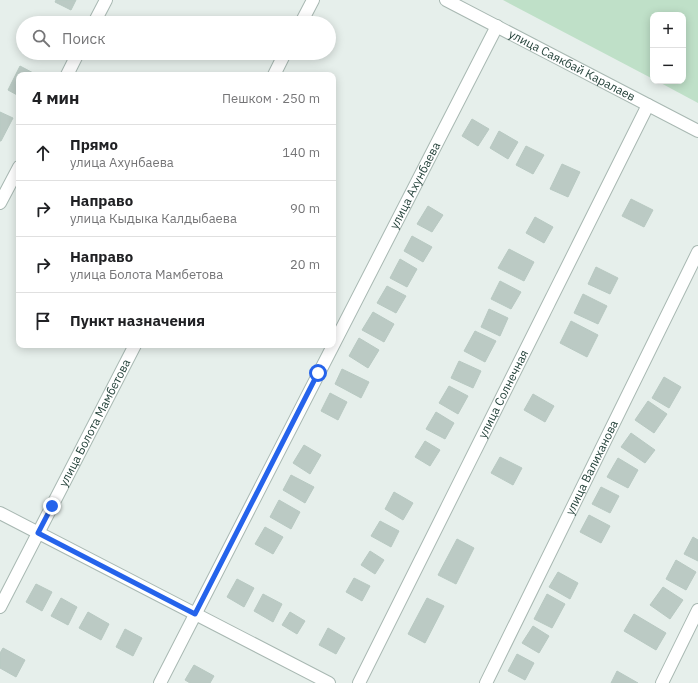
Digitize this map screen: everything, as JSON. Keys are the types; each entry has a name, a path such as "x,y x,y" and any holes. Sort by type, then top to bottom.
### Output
{"street":[{"path":"98,16 106,0"},
{"path":"304,16 312,0"},
{"name":"улица Саякбай Каралаев","path":"446,0 698,131"},
{"name":"улица Ахунбаева","path":"336,339 496,26"},
{"path":"68,72 74,60"},
{"path":"276,72 282,60"},
{"name":"улица Солнечная","path":"359,683 648,105"},
{"path":"0,203 16,173"},
{"name":"улица Валиханова","path":"486,683 698,252"},
{"name":"улица Болота Мамбетова","path":"0,608 133,348"},
{"name":"улица Ахунбаева","path":"160,683 331,348"},
{"path":"0,513 329,683"},
{"path":"662,683 698,610"}],"green space":[{"path":"503,0 698,0 698,103 663,84 686,84 686,12 650,12 650,77"}],"building":[{"path":"56,0 76,0 71,10 55,2"},
{"path":"20,66 31,72 17,72"},
{"path":"16,74 16,94 8,90"},
{"path":"0,112 13,118 1,141 0,141"},
{"path":"472,119 489,129 478,146 462,136"},
{"path":"499,131 518,142 508,159 490,148"},
{"path":"526,146 544,155 533,174 516,165"},
{"path":"562,164 580,172 568,197 550,189"},
{"path":"631,199 653,210 644,227 622,216"},
{"path":"428,206 443,215 432,232 417,224"},
{"path":"535,217 553,227 544,243 526,233"},
{"path":"412,236 432,247 423,262 404,251"},
{"path":"509,249 534,262 524,281 498,268"},
{"path":"400,259 417,269 407,287 390,278"},
{"path":"596,267 618,278 610,294 588,284"},
{"path":"500,281 521,292 511,309 491,299"},
{"path":"387,286 406,296 396,313 377,303"},
{"path":"583,294 607,306 598,324 574,313"},
{"path":"489,309 508,318 500,336 481,327"},
{"path":"373,312 394,324 384,342 362,330"},
{"path":"571,321 598,335 587,357 560,343"},
{"path":"475,331 496,341 485,362 464,351"},
{"path":"359,338 379,350 368,368 349,356"},
{"path":"459,361 481,371 473,388 451,378"},
{"path":"342,369 369,382 361,398 335,384"},
{"path":"664,377 681,387 669,408 652,398"},
{"path":"449,386 468,396 458,414 439,403"},
{"path":"330,393 347,402 338,420 321,411"},
{"path":"533,394 554,406 545,422 524,410"},
{"path":"648,401 667,414 654,433 635,420"},
{"path":"436,412 454,423 445,439 426,429"},
{"path":"631,433 655,450 645,463 621,447"},
{"path":"425,441 440,450 430,466 415,457"},
{"path":"304,445 321,455 310,474 293,463"},
{"path":"500,457 522,468 513,485 491,473"},
{"path":"618,458 638,470 628,488 607,477"},
{"path":"291,475 314,487 305,503 283,490"},
{"path":"601,487 619,496 610,513 592,504"},
{"path":"394,492 413,503 403,520 385,509"},
{"path":"279,500 300,512 291,529 270,517"},
{"path":"589,515 610,526 601,543 580,532"},
{"path":"380,521 399,531 391,547 371,536"},
{"path":"265,527 283,537 273,554 255,544"},
{"path":"693,537 698,540 698,561 684,554"},
{"path":"457,539 474,548 456,584 438,575"},
{"path":"370,551 384,560 375,574 361,565"},
{"path":"676,560 696,572 686,590 666,579"},
{"path":"558,572 578,583 570,599 549,587"},
{"path":"354,578 370,586 362,601 346,592"},
{"path":"237,579 254,588 244,607 227,597"},
{"path":"36,584 52,592 42,611 26,602"},
{"path":"663,587 683,600 670,619 650,605"},
{"path":"263,594 282,604 273,622 254,611"},
{"path":"547,594 565,604 552,628 534,619"},
{"path":"61,598 77,607 68,625 51,616"},
{"path":"427,598 444,606 425,643 408,634"},
{"path":"88,612 109,624 101,640 79,628"},
{"path":"290,612 305,621 297,634 282,625"},
{"path":"634,614 666,633 656,650 624,631"},
{"path":"533,626 549,636 539,653 522,643"},
{"path":"328,628 345,638 336,654 319,645"},
{"path":"125,629 142,638 133,656 116,647"},
{"path":"3,648 25,660 16,677 0,668 0,653"},
{"path":"517,654 534,663 525,680 508,671"},
{"path":"194,665 214,676 210,683 190,683 185,680"},
{"path":"617,671 638,683 611,683"}],"route":[{"path":"52,506 38,533 195,614 318,373"}]}
